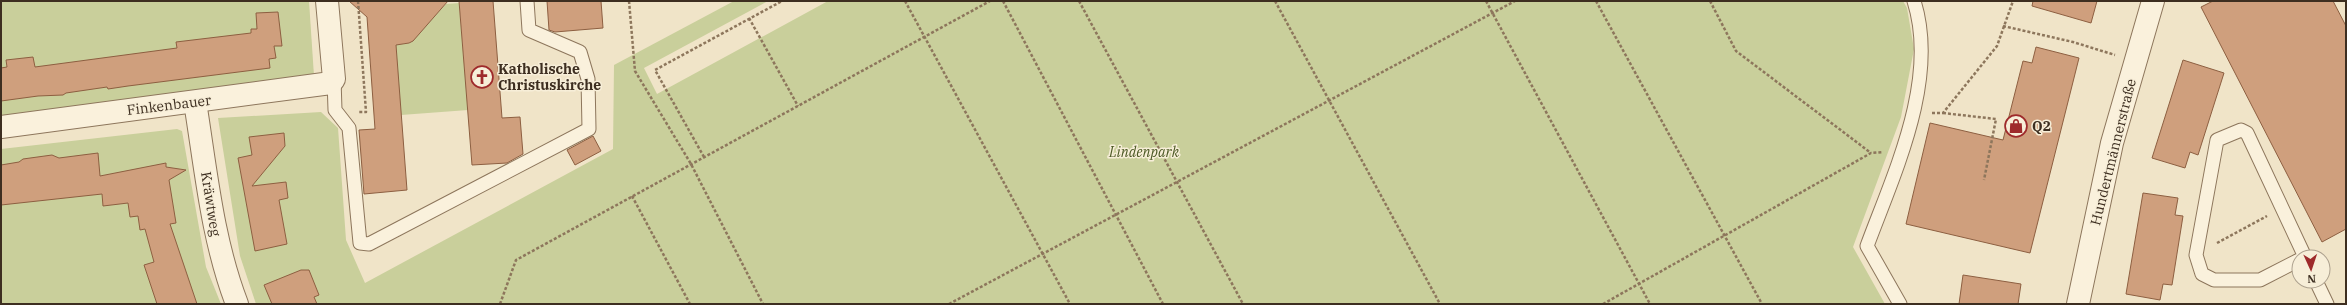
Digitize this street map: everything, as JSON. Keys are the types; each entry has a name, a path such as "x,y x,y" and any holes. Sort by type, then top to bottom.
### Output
{"street":[{"path":"327,1 334,79"},
{"name":"Hundertmännerstraße","path":"2078,304 2112,144 2153,1"},
{"name":"Finkenbauer","path":"1,127 326,85 331,83 334,79"},
{"name":"Kräwtweg","path":"195,102 215,234 224,271 237,304"}],"lane":[{"path":"334,79 335,110 349,128 360,243 369,244 589,129 588,80 580,52 529,30 526,1"},
{"path":"1900,304 1867,246 1903,150 1913,113 1920,61 1921,36 1914,1"},
{"path":"2291,264 2260,280 2214,280 2202,274 2196,255 2216,140 2240,130 2247,133 2301,249"},
{"path":"2320,289 2328,304"}],"path":[{"path":"349,128 348,113 366,112 358,1"},
{"path":"629,1 636,71 691,164 763,304"},
{"path":"704,157 655,70 782,1"},
{"path":"905,1 1070,304"},
{"path":"500,304 516,260 990,1"},
{"path":"1003,1 1114,214 1163,304"},
{"path":"1079,1 1179,183 1243,304"},
{"path":"1275,1 1440,304"},
{"path":"1486,1 1650,304"},
{"path":"949,304 1114,214 1179,183 1329,100 1514,1"},
{"path":"1596,1 1726,235 1762,304"},
{"path":"1710,1 1736,51 1871,153"},
{"path":"1943,113 1996,46 2013,1"},
{"path":"749,18 798,106"},
{"path":"2003,26 2073,42 2119,56"},
{"path":"1913,113 1943,113 1996,119 1984,180"},
{"path":"1603,304 1871,153 1903,150"},
{"path":"632,196 690,304"},
{"path":"2196,255 2282,208"}],"green space":[{"path":"1,1 309,1 314,76 1,120"},
{"name":"Lindenpark","path":"734,1 768,1 644,68 657,94 828,1 1903,1 1907,8 1914,49 1901,117 1853,247 1885,304 256,304 240,256 218,118 321,112 338,128 346,240 365,283 613,149 614,65"},
{"path":"459,3 468,110 401,115 395,40 404,44 409,43 446,4"},
{"path":"177,129 182,131 206,267 221,304 1,304 1,149"}],"building":[{"path":"349,1 448,1 413,41 396,45 407,190 364,194 359,130 375,129 367,17"},
{"path":"459,1 493,1 502,118 520,117 523,154 507,163 472,165"},
{"path":"547,1 601,1 603,28 555,32 549,30"},
{"path":"2033,1 2097,1 2091,23 2032,6"},
{"path":"2213,1 2333,1 2346,26 2346,229 2322,242 2201,7"},
{"path":"278,12 282,46 274,46 276,58 269,59 270,68 108,89 107,87 66,93 63,95 38,96 1,101 1,68 7,67 6,60 33,57 35,67 177,48 176,42 251,33 251,29 257,29 256,13"},
{"path":"2036,47 2079,58 2030,253 1906,224 1930,123 2003,140 2023,61 2032,63"},
{"path":"2183,60 2224,73 2198,155 2190,152 2185,168 2152,158"},
{"path":"284,133 285,146 252,186 286,182 288,198 279,200 287,244 255,251 238,158 252,155 249,137"},
{"path":"593,136 601,151 575,165 567,150"},
{"path":"98,153 100,176 166,163 166,167 186,170 169,180 176,223 170,224 197,304 157,304 144,265 154,262 145,229 140,230 138,216 130,217 128,203 103,206 102,194 1,205 1,165 19,162 23,159 52,155 59,158"},
{"path":"2143,193 2178,198 2175,215 2183,216 2172,285 2163,284 2160,300 2126,294"},
{"path":"301,270 309,270 319,295 314,297 317,304 272,304 264,285"},
{"path":"1963,275 2021,284 2018,304 1959,304"}],"place":[{"name":"Katholische Christuskirche","path":"482,77"},
{"name":"Q2","path":"2016,126"}]}
